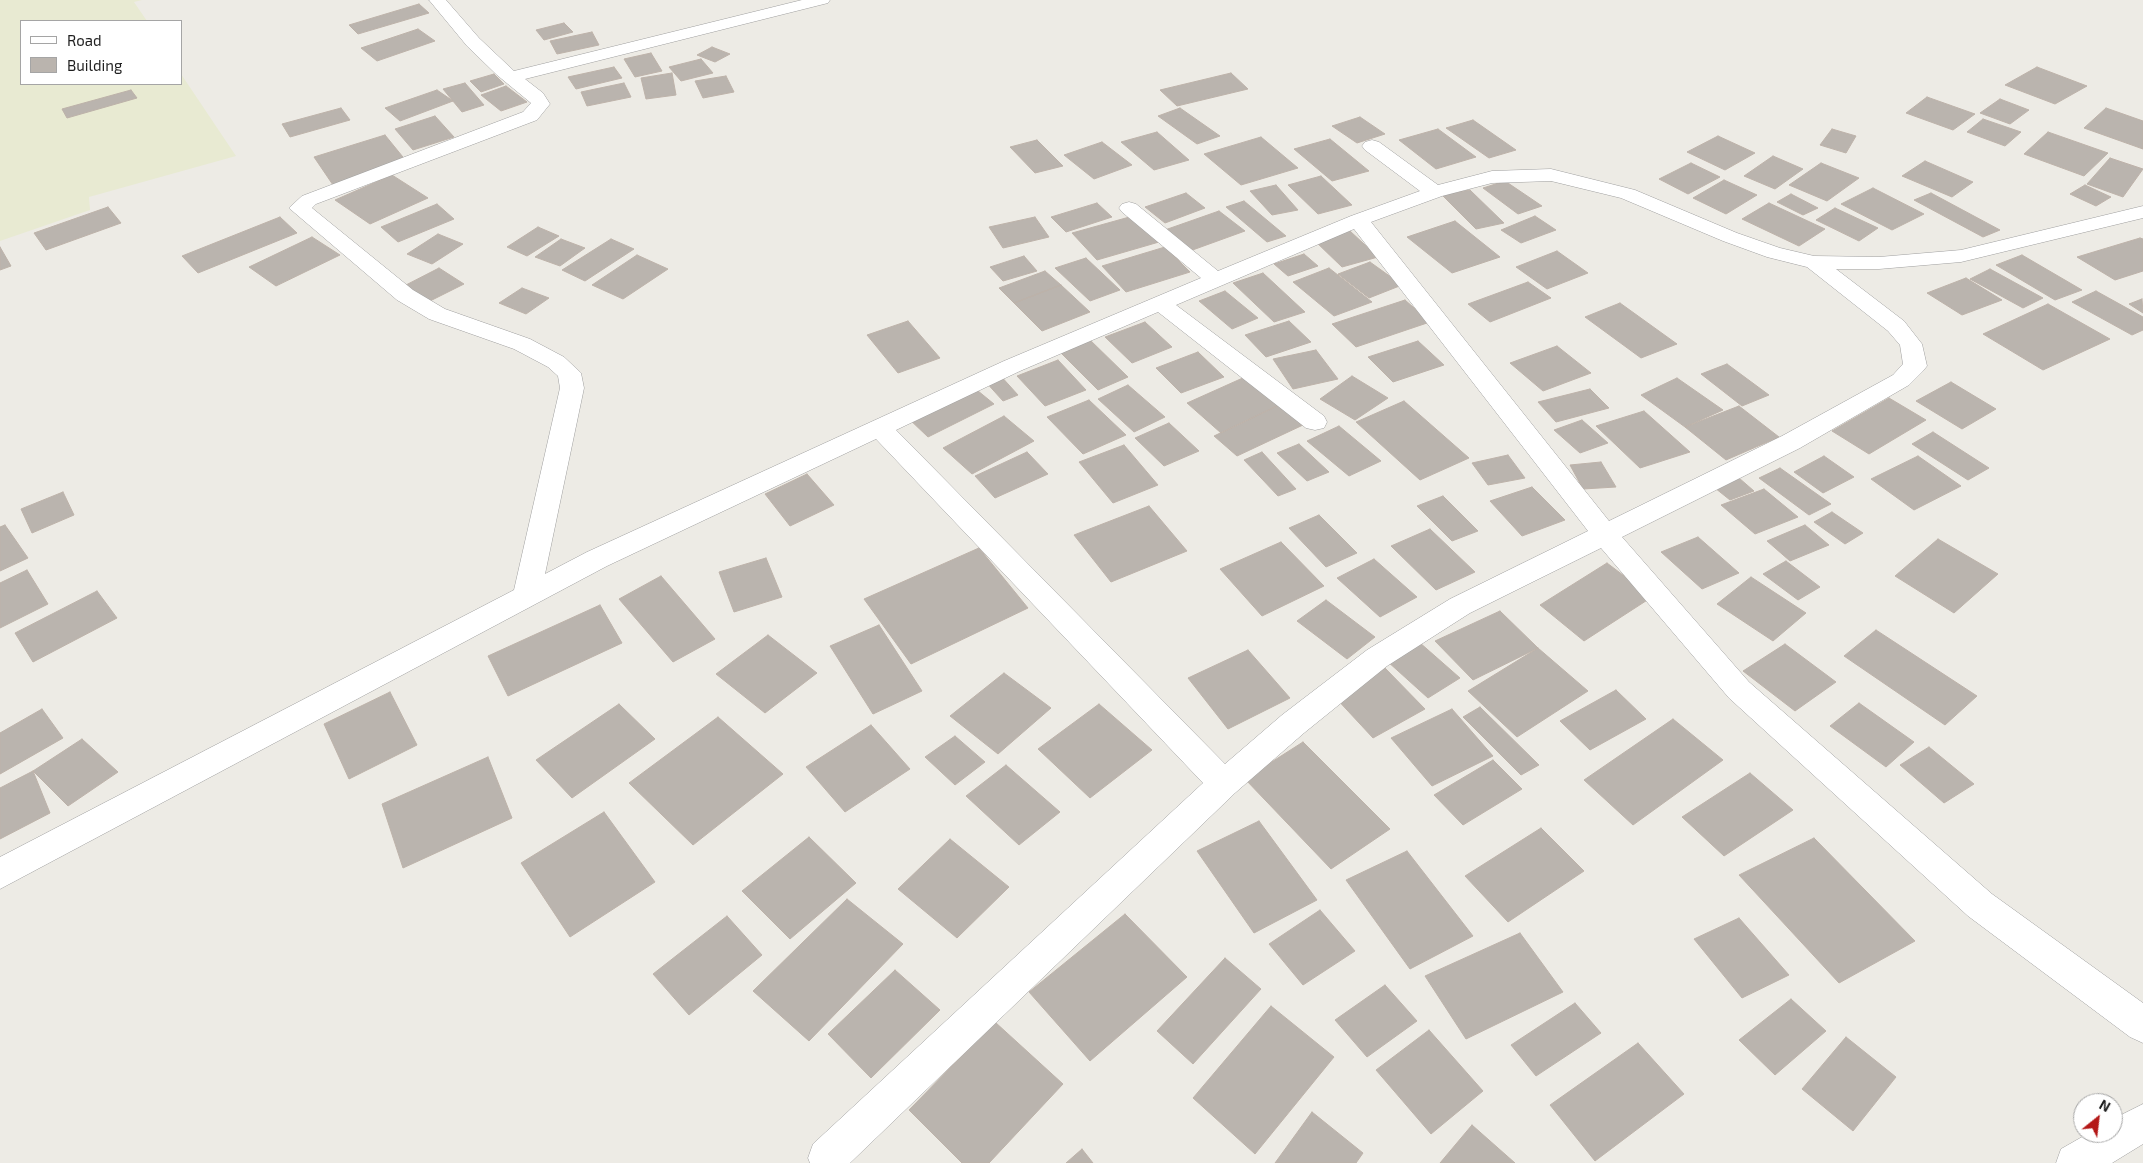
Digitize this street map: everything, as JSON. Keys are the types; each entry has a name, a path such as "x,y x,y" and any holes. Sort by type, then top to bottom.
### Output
{"street":[{"path":"437,0 473,42 511,77 537,97 540,104 530,116 309,200 299,208 405,295 437,314 522,344 556,362 569,373 572,388 526,598"},
{"path":"511,77 822,0"},
{"path":"1372,146 1435,192"},
{"path":"0,874 597,559 1012,366 1358,220 1435,192 1492,177 1551,175 1628,194 1730,238 1774,253 1814,262 1879,263 1961,256 2143,212"},
{"path":"1129,208 1215,279"},
{"path":"1358,220 1606,535 1757,708 1980,905 2143,1025"},
{"path":"827,1158 1224,784 1335,689 1413,634 1460,606 1791,442 1901,380 1915,366 1911,344 1896,326 1814,262"},
{"path":"1160,303 1315,422"},
{"path":"880,428 1224,784"},
{"path":"2075,1163 2143,1123"}],"green space":[{"path":"0,0 142,0 134,2 146,20 20,20 20,85 182,85 182,75 236,156 89,197 90,210 0,241"}],"building":[{"path":"419,4 429,13 358,34 349,25"},
{"path":"564,23 573,32 544,40 536,30"},
{"path":"418,29 435,41 377,61 361,48"},
{"path":"592,32 599,45 557,54 550,41"},
{"path":"712,47 730,54 715,62 697,55"},
{"path":"651,53 662,71 635,77 624,59"},
{"path":"701,59 713,73 681,81 669,67"},
{"path":"614,67 622,78 576,89 568,77"},
{"path":"2037,67 2087,86 2055,104 2005,85"},
{"path":"672,73 676,95 646,99 641,78"},
{"path":"1231,73 1248,89 1177,106 1160,90"},
{"path":"494,74 504,84 481,92 470,81"},
{"path":"726,76 734,92 703,98 695,81"},
{"path":"465,83 484,105 462,112 443,89"},
{"path":"624,83 631,97 587,106 581,92"},
{"path":"506,86 527,102 501,111 481,95"},
{"path":"131,90 137,98 67,118 62,109"},
{"path":"437,90 453,101 400,121 385,108"},
{"path":"1927,97 1975,114 1953,130 1906,113"},
{"path":"2000,99 2029,110 2010,124 1980,113"},
{"path":"341,108 350,120 290,137 282,124"},
{"path":"1180,108 1220,136 1197,144 1158,116"},
{"path":"2106,108 2143,121 2143,149 2084,128"},
{"path":"435,116 454,137 413,150 395,129"},
{"path":"1360,117 1385,134 1357,143 1332,126"},
{"path":"1983,119 2021,132 2005,146 1967,132"},
{"path":"1473,120 1516,150 1489,158 1446,128"},
{"path":"1438,129 1476,157 1436,169 1399,140"},
{"path":"1832,129 1856,136 1846,153 1820,145"},
{"path":"1157,132 1189,160 1154,170 1121,142"},
{"path":"2048,132 2108,153 2084,176 2024,154"},
{"path":"385,135 407,162 333,185 314,157"},
{"path":"1718,136 1755,153 1725,170 1687,152"},
{"path":"1261,137 1298,168 1241,185 1204,154"},
{"path":"1330,139 1369,171 1332,181 1294,149"},
{"path":"1037,140 1063,166 1035,173 1010,147"},
{"path":"1102,142 1132,165 1094,179 1064,155"},
{"path":"1773,156 1803,169 1775,189 1744,176"},
{"path":"2110,158 2143,169 2123,197 2087,184"},
{"path":"1925,161 1973,182 1952,197 1902,176"},
{"path":"1691,163 1720,177 1688,194 1659,179"},
{"path":"1821,163 1859,178 1827,201 1789,185"},
{"path":"392,175 428,198 370,224 335,200"},
{"path":"1321,176 1352,205 1318,214 1288,185"},
{"path":"1724,180 1757,195 1726,214 1693,198"},
{"path":"1505,181 1542,206 1518,214 1483,188"},
{"path":"1276,185 1298,210 1272,215 1250,191"},
{"path":"2085,185 2111,197 2096,206 2070,194"},
{"path":"1873,188 1924,214 1892,230 1841,204"},
{"path":"1470,190 1504,223 1476,229 1442,195"},
{"path":"1186,193 1205,208 1165,223 1145,207"},
{"path":"1931,193 2000,230 1983,237 1914,200"},
{"path":"1791,194 1818,208 1803,215 1777,202"},
{"path":"1244,201 1286,236 1267,242 1226,207"},
{"path":"1097,203 1112,217 1066,232 1051,217"},
{"path":"1769,203 1825,229 1799,246 1742,219"},
{"path":"437,204 454,219 398,242 381,227"},
{"path":"108,207 121,223 46,250 34,233"},
{"path":"1835,208 1878,228 1859,241 1816,220"},
{"path":"1219,211 1245,231 1187,252 1162,231"},
{"path":"1133,216 1159,242 1097,260 1072,233"},
{"path":"1535,216 1556,230 1521,243 1501,230"},
{"path":"280,217 297,233 198,273 182,256"},
{"path":"1035,217 1049,237 1003,248 989,227"},
{"path":"1455,221 1500,257 1452,273 1407,237"},
{"path":"538,227 559,236 527,256 507,247"},
{"path":"1350,231 1378,257 1342,267 1315,241"},
{"path":"438,234 463,244 432,264 407,254"},
{"path":"312,237 340,255 276,286 249,267"},
{"path":"2140,238 2143,239 2143,271 2115,280 2077,257"},
{"path":"561,239 585,248 560,266 535,257"},
{"path":"611,239 634,249 585,281 562,270"},
{"path":"0,247 11,266 0,270"},
{"path":"1165,247 1190,272 1126,292 1102,266"},
{"path":"1557,251 1588,273 1547,289 1516,267"},
{"path":"1304,254 1318,266 1288,276 1274,264"},
{"path":"637,255 668,269 623,299 592,285"},
{"path":"2022,255 2082,290 2055,300 1996,265"},
{"path":"1024,256 1037,271 1003,281 990,267"},
{"path":"1086,258 1120,290 1090,301 1055,268"},
{"path":"1370,262 1402,285 1369,298 1338,274"},
{"path":"439,268 464,284 428,302 404,286"},
{"path":"1329,268 1372,302 1334,316 1293,282"},
{"path":"1990,269 2043,298 2023,308 1970,279"},
{"path":"1045,271 1061,285 1014,303 999,288"},
{"path":"1263,273 1305,312 1274,322 1233,283"},
{"path":"1966,278 2002,300 1962,315 1927,293"},
{"path":"1528,282 1551,298 1490,322 1468,304"},
{"path":"1061,285 1090,312 1042,331 1014,303"},
{"path":"522,288 549,298 526,314 499,303"},
{"path":"1225,291 1258,318 1232,329 1199,301"},
{"path":"2096,291 2143,317 2143,330 2132,335 2072,302"},
{"path":"2142,299 2143,313 2129,304"},
{"path":"1405,300 1430,322 1356,347 1332,324"},
{"path":"1620,303 1677,344 1641,358 1585,317"},
{"path":"2048,304 2110,339 2043,370 1983,334"},
{"path":"908,321 940,358 898,373 867,335"},
{"path":"1289,321 1311,342 1266,357 1245,335"},
{"path":"1145,322 1172,347 1132,363 1105,337"},
{"path":"1088,338 1128,377 1098,390 1058,350"},
{"path":"1418,341 1444,365 1393,382 1368,357"},
{"path":"1557,346 1591,373 1543,391 1510,363"},
{"path":"1316,350 1338,379 1293,389 1273,359"},
{"path":"1198,352 1224,377 1181,393 1156,368"},
{"path":"1058,360 1086,390 1045,406 1017,376"},
{"path":"1727,364 1769,395 1742,406 1701,374"},
{"path":"999,374 1018,395 1003,401 984,380"},
{"path":"1352,376 1388,398 1355,420 1320,399"},
{"path":"1245,377 1279,405 1221,433 1187,403"},
{"path":"1677,378 1723,410 1685,427 1641,395"},
{"path":"1951,382 1996,409 1962,429 1916,401"},
{"path":"1128,385 1165,417 1134,432 1098,399"},
{"path":"972,386 994,404 928,437 907,417"},
{"path":"1590,389 1609,408 1556,422 1538,402"},
{"path":"1889,398 1926,420 1869,454 1832,431"},
{"path":"1089,400 1126,435 1083,454 1047,417"},
{"path":"1404,401 1469,458 1420,480 1356,422"},
{"path":"1279,405 1303,425 1237,456 1214,436"},
{"path":"1739,406 1779,437 1726,460 1685,427"},
{"path":"1644,411 1690,452 1640,468 1596,426"},
{"path":"1004,416 1034,441 972,474 943,448"},
{"path":"1582,420 1608,443 1580,453 1554,430"},
{"path":"1169,423 1199,451 1164,466 1135,438"},
{"path":"1339,426 1381,461 1349,476 1307,441"},
{"path":"1933,432 1989,468 1968,480 1912,444"},
{"path":"1299,444 1329,472 1307,481 1277,453"},
{"path":"1124,445 1158,485 1113,503 1079,462"},
{"path":"1027,452 1048,474 995,498 975,476"},
{"path":"1262,452 1296,489 1278,496 1244,460"},
{"path":"1508,455 1525,478 1488,485 1472,463"},
{"path":"1824,456 1854,477 1823,493 1794,472"},
{"path":"1918,456 1961,486 1914,510 1871,479"},
{"path":"1601,462 1616,487 1583,489 1570,465"},
{"path":"1780,468 1831,504 1809,515 1759,478"},
{"path":"807,474 834,505 790,526 765,494"},
{"path":"1739,478 1754,491 1730,500 1715,488"},
{"path":"1532,487 1565,520 1522,536 1490,501"},
{"path":"1764,489 1798,517 1755,534 1721,505"},
{"path":"63,492 74,515 32,533 21,509"},
{"path":"1443,496 1478,531 1452,541 1417,506"},
{"path":"1149,506 1187,551 1111,582 1074,535"},
{"path":"1832,512 1863,533 1845,544 1814,522"},
{"path":"1319,515 1357,553 1326,567 1289,528"},
{"path":"5,525 28,558 0,571 0,527"},
{"path":"1805,525 1829,545 1790,561 1767,541"},
{"path":"1430,529 1475,572 1436,590 1391,546"},
{"path":"1698,537 1739,573 1702,589 1661,552"},
{"path":"1938,539 1998,574 1954,613 1895,576"},
{"path":"1281,542 1324,586 1262,616 1220,569"},
{"path":"979,548 1028,608 911,664 864,599"},
{"path":"766,558 782,597 734,612 719,572"},
{"path":"1374,559 1417,597 1380,617 1337,578"},
{"path":"1786,561 1820,587 1798,600 1763,574"},
{"path":"1607,563 1652,597 1584,641 1540,605"},
{"path":"27,570 48,604 0,628 0,583"},
{"path":"661,576 715,639 673,662 619,599"},
{"path":"1751,577 1806,613 1773,641 1717,604"},
{"path":"97,591 117,618 33,662 15,633"},
{"path":"1326,600 1375,637 1347,659 1297,621"},
{"path":"600,605 622,643 508,696 488,656"},
{"path":"1500,611 1538,648 1473,680 1435,641"},
{"path":"879,625 922,691 873,714 830,646"},
{"path":"1876,630 1977,696 1945,725 1844,656"},
{"path":"768,635 817,673 765,713 716,674"},
{"path":"1419,642 1460,678 1428,698 1387,661"},
{"path":"1785,644 1836,682 1795,711 1743,671"},
{"path":"1538,648 1588,691 1517,737 1468,691"},
{"path":"1248,650 1290,698 1228,729 1188,678"},
{"path":"1385,668 1425,709 1373,738 1334,696"},
{"path":"1004,673 1051,708 998,754 950,716"},
{"path":"1616,690 1646,719 1590,750 1560,721"},
{"path":"390,692 417,745 349,779 324,724"},
{"path":"1859,703 1914,742 1886,767 1830,726"},
{"path":"619,704 655,739 572,798 536,760"},
{"path":"1099,704 1152,750 1090,798 1038,749"},
{"path":"1480,707 1539,765 1521,775 1463,717"},
{"path":"42,709 63,738 0,774 0,733"},
{"path":"1452,709 1493,756 1432,786 1391,738"},
{"path":"718,717 783,774 693,845 629,783"},
{"path":"1673,719 1723,760 1633,825 1584,780"},
{"path":"871,725 910,769 845,812 806,767"},
{"path":"955,736 985,762 955,785 925,757"},
{"path":"82,739 118,772 68,806 33,771"},
{"path":"1303,742 1390,829 1331,869 1245,779"},
{"path":"1929,747 1974,784 1944,803 1900,765"},
{"path":"488,757 512,818 403,868 382,804"},
{"path":"1493,760 1522,789 1463,825 1434,795"},
{"path":"1006,765 1060,812 1019,845 966,796"},
{"path":"33,771 50,813 0,839 0,788"},
{"path":"1750,773 1793,810 1724,856 1682,817"},
{"path":"604,812 655,882 570,937 521,863"},
{"path":"1259,821 1317,900 1254,933 1197,851"},
{"path":"1541,828 1584,871 1508,922 1465,876"},
{"path":"809,837 856,883 790,939 742,891"},
{"path":"1814,838 1915,941 1839,983 1739,875"},
{"path":"950,839 1009,887 957,938 898,889"},
{"path":"1407,851 1473,936 1410,969 1346,880"},
{"path":"847,899 903,944 809,1041 753,991"},
{"path":"1320,910 1355,951 1303,985 1269,944"},
{"path":"1125,914 1187,977 1090,1061 1029,992"},
{"path":"727,916 762,955 689,1015 653,974"},
{"path":"1739,918 1789,975 1742,998 1694,939"},
{"path":"1520,933 1563,992 1466,1039 1425,976"},
{"path":"1225,958 1261,989 1193,1064 1157,1031"},
{"path":"895,970 940,1010 871,1078 828,1034"},
{"path":"1385,985 1417,1021 1367,1057 1335,1020"},
{"path":"1791,999 1826,1031 1775,1075 1739,1040"},
{"path":"1575,1003 1601,1033 1536,1076 1511,1045"},
{"path":"1271,1006 1334,1057 1255,1154 1193,1098"},
{"path":"995,1022 1063,1084 989,1163 962,1163 909,1110"},
{"path":"1429,1030 1483,1091 1431,1134 1376,1070"},
{"path":"1846,1037 1896,1077 1853,1131 1802,1089"},
{"path":"1638,1043 1684,1094 1595,1161 1550,1105"},
{"path":"1312,1112 1363,1153 1356,1163 1275,1163"},
{"path":"1472,1125 1515,1163 1440,1163"},
{"path":"1082,1149 1093,1163 1066,1163"}]}
